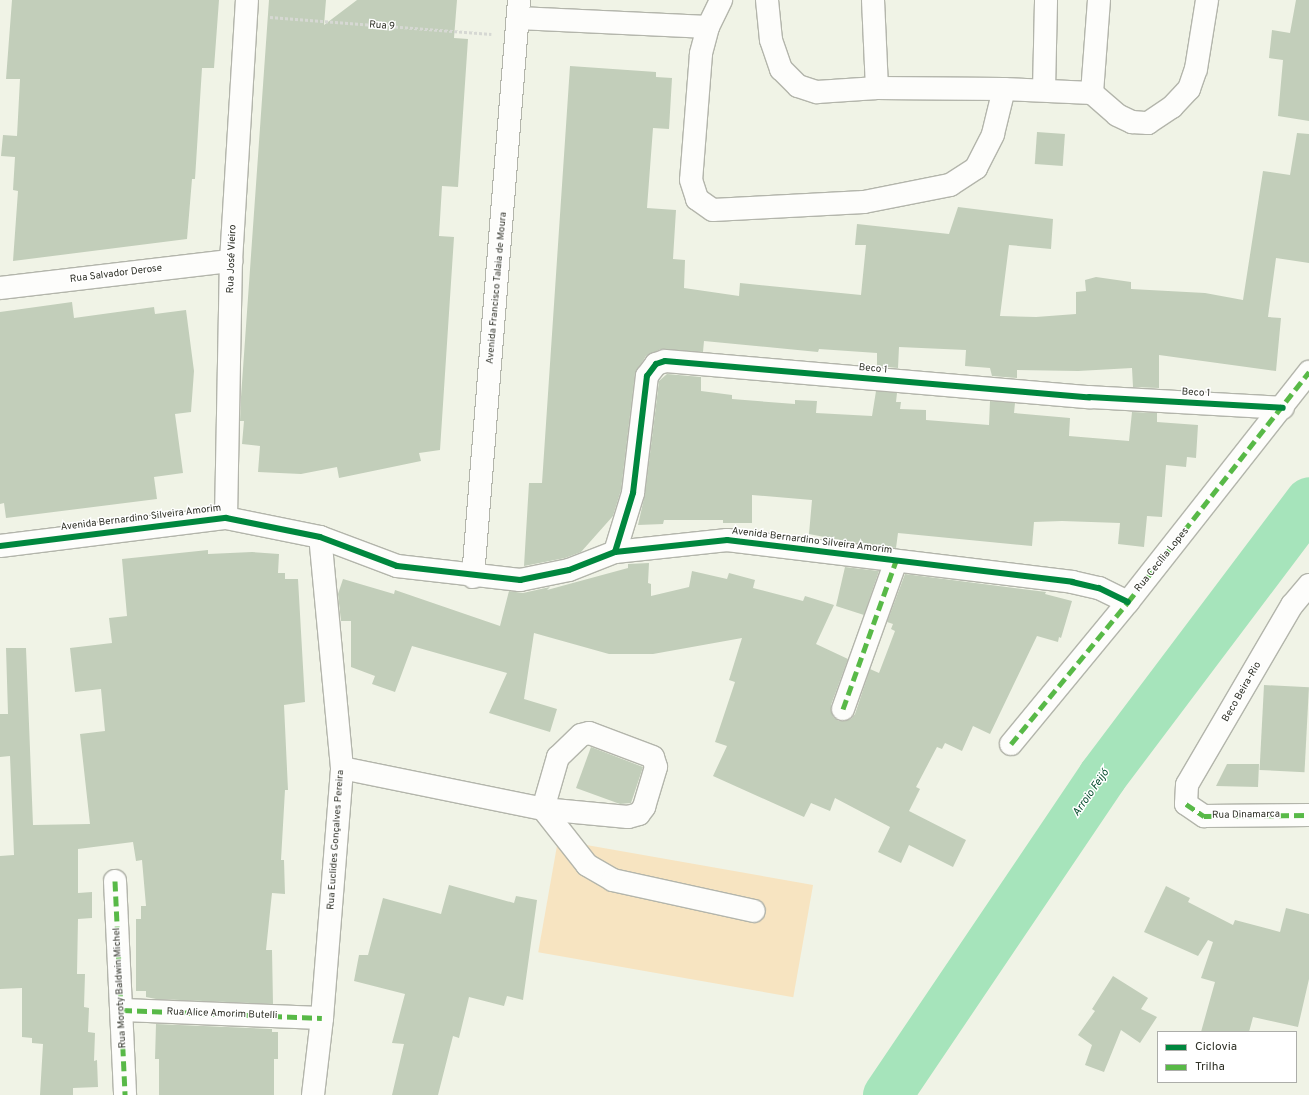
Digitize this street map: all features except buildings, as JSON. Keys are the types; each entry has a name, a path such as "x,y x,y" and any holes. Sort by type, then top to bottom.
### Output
{"street":[{"path":"721,0 708,27 701,54 691,180 697,199 713,210 864,202 950,185 976,168 993,134 1004,88"},
{"path":"767,0 771,40 780,69 798,86 817,92 877,88 1004,88 1092,92 1117,115 1132,122 1148,123 1172,107 1189,89 1196,69 1207,0"},
{"path":"873,0 877,88"},
{"path":"1044,90 1046,0"},
{"path":"1092,92 1098,0"},
{"name":"Rua José Vieiro","path":"226,518 231,261 246,8"},
{"path":"519,18 708,27"},
{"name":"Avenida Francisco Talaia de Moura","path":"474,577 519,18"},
{"name":"Rua Salvador Derose","path":"0,288 231,261"},
{"name":"Beco 1","path":"616,552 633,493 648,376 656,364 665,361 1089,397 1283,408"},
{"name":"Rua Cecília Lopes","path":"1011,744 1128,602 1283,408 1309,372"},
{"name":"Avenida Bernardino Silveira Amorim","path":"0,546 226,518 320,537 397,566 474,577 520,580 569,570 616,552 728,540 896,562 1072,582 1099,588 1128,602"},
{"name":"Rua Euclides Gonçalves Pereira","path":"312,1095 322,1018 342,768 320,537"},
{"path":"843,708 896,562"},
{"name":"Beco Beira-Rio","path":"1186,804 1187,785 1292,605 1309,585"},
{"path":"342,768 542,808 628,817 638,814 644,807 656,767 653,757 589,733 581,735 558,757 542,808"},
{"name":"Rua Dinamarca","path":"1186,804 1204,816 1309,815"},
{"path":"542,808 587,866 613,880 754,911"},
{"name":"Rua Moroty Baldwin Michel","path":"115,881 125,1095"},
{"name":"Rua Alice Amorim Butelli","path":"122,1010 322,1018"}],"shaded area":[{"path":"558,840 813,885 793,997 538,952"}],"waterway":[{"name":"Arroio Feijó","path":"887,1095 1102,776 1309,501"}],"marked path":[{"path":"1011,744 1128,602 1309,372"},
{"path":"843,709 896,561"},
{"path":"1186,804 1204,816 1309,815"},
{"path":"115,881 125,1095"},
{"path":"122,1010 322,1018"}],"cycle path":[{"path":"615,552 633,493 647,376 656,364 665,361 1089,397 1283,408"},
{"path":"0,546 226,518 320,537 397,566 520,580 569,570 615,552 727,540 1072,582 1099,588 1128,602"}]}
